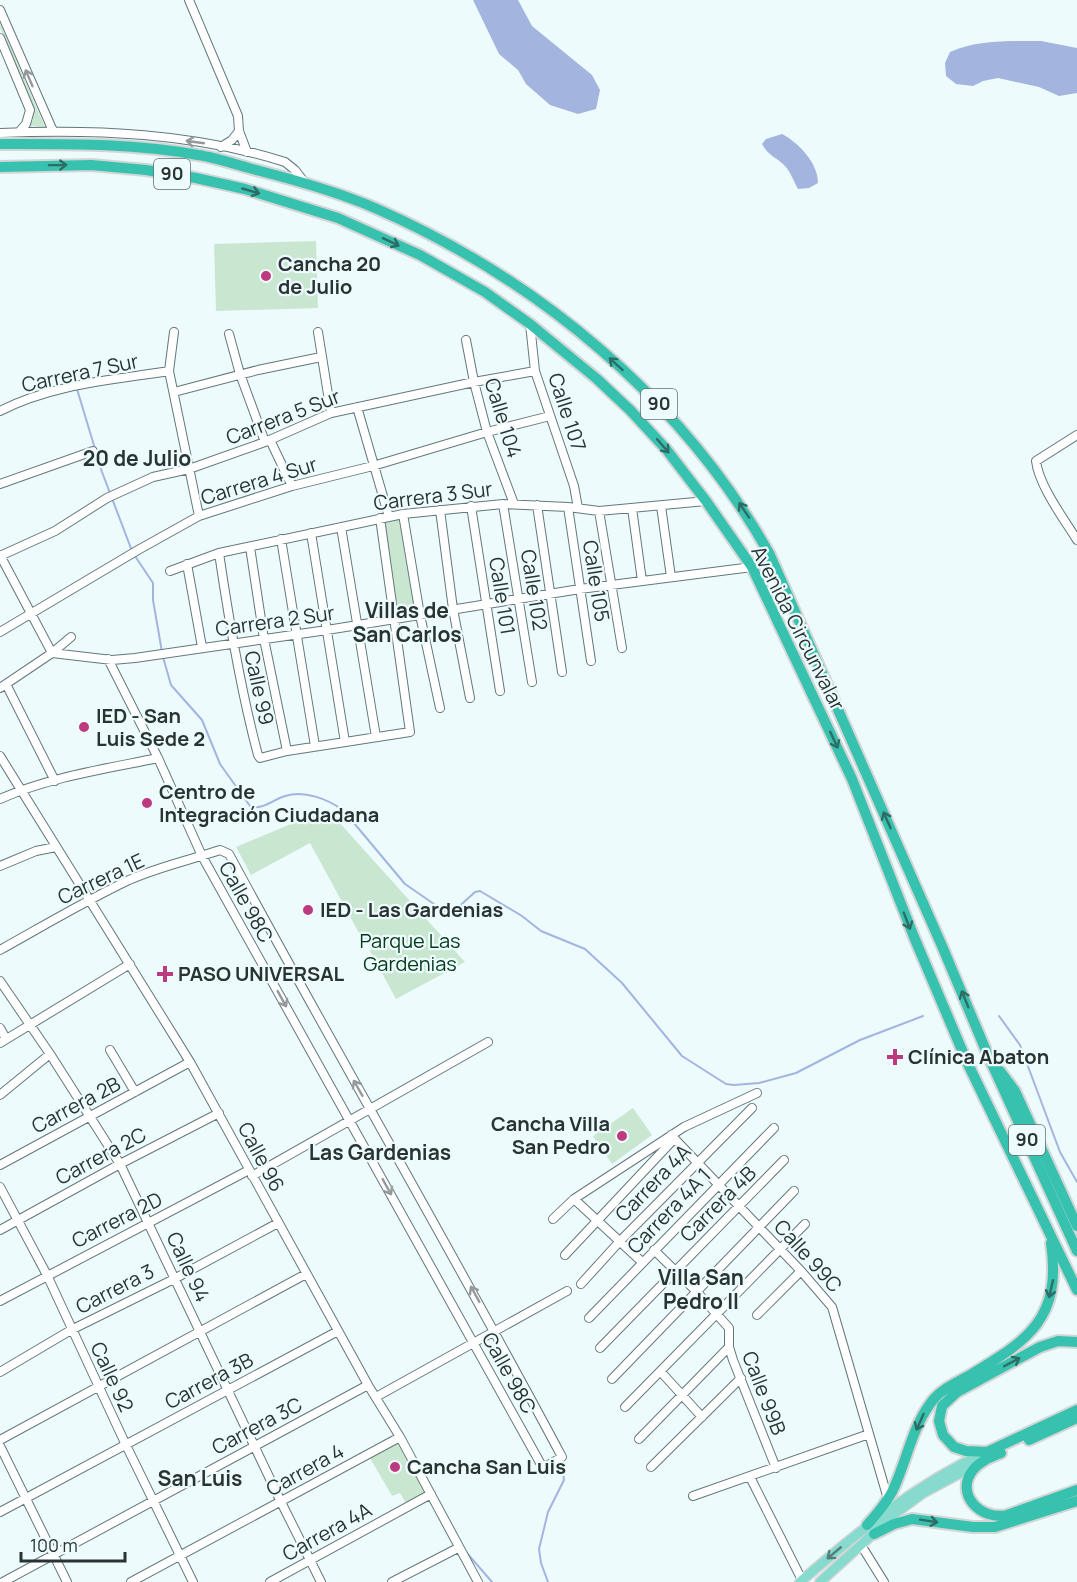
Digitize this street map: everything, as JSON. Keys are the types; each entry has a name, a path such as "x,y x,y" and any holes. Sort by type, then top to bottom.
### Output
{"highway":[{"path":"0,134 15,144"},
{"name":"Avenida Circunvalar","path":"0,144 101,145 199,155 305,183 373,207 440,239 506,280 566,321 650,394 727,485 770,555 987,1053 1077,1251"},
{"name":"Avenida Circunvalar","path":"0,167 91,165 146,170 245,189 338,218 420,255 485,292 530,324 597,379 630,410 666,448 752,567 852,779 914,938 967,1062 1077,1290"},
{"path":"338,218 346,198"},
{"path":"987,1053 1015,1091 1077,1227"},
{"path":"870,1529 897,1482 920,1420 933,1400 946,1388 1011,1351 1028,1336 1039,1322 1049,1299 1054,1275 1049,1231"},
{"path":"1077,1342 1062,1341 1040,1347 957,1392 944,1403 939,1421 941,1431 948,1442 962,1450 987,1452 1059,1422 1077,1418"},
{"path":"1077,1410 1059,1422 979,1463 968,1479 968,1493 977,1508 992,1516 1007,1515 1077,1490"},
{"path":"870,1529 912,1519 968,1527 995,1527 1077,1501"}],"main road":[{"path":"802,1581 936,1477 987,1452"},
{"path":"820,1582 861,1545 870,1529 923,1493 979,1463"}],"street":[{"path":"189,0 234,105 238,116 239,131 247,152"},
{"path":"0,10 53,131"},
{"path":"0,38 30,110 26,124 19,132"},
{"path":"0,134 53,131 110,132 221,147 285,162 305,183"},
{"path":"221,147 232,140 239,131"},
{"name":"Calle 107","path":"530,324 536,371 574,486 578,508"},
{"path":"174,332 169,371 199,516"},
{"path":"318,332 331,413"},
{"path":"229,334 240,374 268,441 292,486"},
{"name":"Calle 104","path":"466,340 486,432 514,504"},
{"path":"174,392 240,374 321,357"},
{"name":"Carrera 7 Sur","path":"0,411 35,396 76,386 169,371"},
{"name":"Carrera 5 Sur","path":"0,556 55,531 116,494 153,477 189,469 268,441 331,413 536,371"},
{"path":"357,407 389,517"},
{"name":"Carrera 4 Sur","path":"0,632 199,516 292,486 373,466 486,432 550,416"},
{"path":"1077,435 1036,461 1046,489 1077,540"},
{"path":"0,484 93,451"},
{"name":"Carrera 3 Sur","path":"170,571 219,553 403,514 503,504 599,511 706,501"},
{"name":"Calle 102","path":"503,504 532,682"},
{"path":"537,505 562,672"},
{"name":"Calle 101","path":"471,506 500,691"},
{"path":"661,506 671,578"},
{"name":"Calle 105","path":"568,507 591,661"},
{"path":"632,508 642,581"},
{"path":"440,510 453,609 470,698"},
{"path":"599,511 622,648"},
{"path":"403,514 420,615 440,708"},
{"path":"250,547 264,639 287,751 410,732 380,518"},
{"path":"341,527 376,737"},
{"path":"311,533 345,742"},
{"path":"281,539 315,746"},
{"name":"Calle 99","path":"219,553 244,704 258,754 260,758 287,751"},
{"path":"0,556 52,653"},
{"path":"187,564 202,647"},
{"name":"Carrera 2 Sur","path":"52,653 108,659 135,658 394,620 580,589 752,567"},
{"path":"55,781 3,686 52,653 71,637"},
{"name":"Calle 98C","path":"108,659 158,758 202,856 543,1467 562,1457 496,1331 333,1046 229,854 220,850"},
{"name":"Calle 96","path":"0,756 190,1062 368,1385 400,1437 478,1582"},
{"path":"0,799 20,790 158,758"},
{"path":"0,866 54,844"},
{"name":"Carrera 1E","path":"0,950 90,899 132,879 220,850"},
{"path":"0,1029 3,1041 130,964"},
{"name":"Calle 94","path":"0,981 120,1164 321,1582"},
{"name":"Carrera 2D","path":"0,1300 148,1222 251,1173 488,1042"},
{"path":"110,1050 135,1092"},
{"path":"0,1095 50,1054"},
{"name":"Carrera 2B","path":"0,1165 190,1062"},
{"path":"554,1219 574,1199 693,1122 757,1094"},
{"name":"Carrera 4A","path":"580,1284 752,1108"},
{"name":"Carrera 2C","path":"0,1230 219,1113"},
{"name":"Carrera 4A 1","path":"589,1318 774,1128"},
{"path":"565,1255 598,1222 672,1137"},
{"name":"Calle 99C","path":"672,1137 801,1271 835,1313 888,1499"},
{"name":"Carrera 4B","path":"600,1348 784,1160"},
{"name":"Calle 92","path":"0,1187 47,1275 71,1330 193,1582"},
{"path":"612,1379 794,1191"},
{"path":"574,1199 642,1262"},
{"name":"Carrera 3","path":"0,1372 71,1330 174,1279 278,1223"},
{"path":"625,1407 805,1224"},
{"name":"Calle 99B","path":"654,1250 696,1291 729,1328 729,1347 776,1468"},
{"path":"757,1315 801,1271"},
{"path":"0,1440 306,1274"},
{"path":"376,1397 567,1291"},
{"name":"Carrera 3B","path":"0,1512 24,1497 338,1331"},
{"path":"639,1439 729,1347"},
{"path":"661,1372 702,1417"},
{"path":"651,1467 741,1378"},
{"name":"Carrera 3C","path":"3,1582 368,1385"},
{"path":"693,1496 869,1434"},
{"name":"Carrera 4","path":"131,1582 400,1437"},
{"path":"0,1446 67,1582"},
{"path":"750,1477 802,1581"},
{"name":"Carrera 4A","path":"270,1582 431,1494"},
{"path":"861,1545 884,1582"},
{"path":"392,1582 458,1548"}],"green space":[{"path":"0,23 45,127 29,126 33,120 33,106 0,28"},
{"name":"Cancha 20 de Julio","path":"316,241 318,308 216,311 214,244"},
{"path":"402,519 416,610 397,613 384,522"},
{"name":"Parque Las Gardenias","path":"329,811 465,962 396,999 370,951 369,944 365,944 310,843 251,875 236,847 305,818"},
{"name":"Cancha Villa San Pedro","path":"633,1108 652,1135 612,1164 593,1136"},
{"path":"399,1442 427,1492 406,1503 400,1493 392,1496 370,1458"}],"water":[{"path":"473,0 518,0 532,26 592,75 600,90 596,109 578,114 550,105 526,84 518,70 499,54"},
{"path":"1041,41 1077,48 1077,93 1059,96 1039,87 998,78 973,86 956,84 946,76 945,63 950,52 972,45 995,42"},
{"path":"782,134 806,154 815,168 818,183 809,188 798,189 786,167 762,144 766,139"}],"waterway":[{"path":"77,389 102,472 132,551"},
{"path":"135,556 153,583 153,600 162,652"},
{"path":"163,657 171,685 202,720 220,764 250,806 263,806 293,794 323,799 343,810 405,884 447,913 452,913 475,892 480,891 522,916 541,931 585,949 622,983 682,1056 726,1084 759,1083 796,1073 860,1040 923,1016"},
{"path":"999,1016 1020,1045 1060,1152 1077,1182"},
{"path":"548,1582 539,1549 548,1512 564,1480 561,1460"},
{"path":"466,1552 492,1582"}],"place":[{"name":"Cancha 20 de Julio","path":"266,276"},
{"name":"IED - San Luis Sede 2","path":"84,727"},
{"name":"Centro de Integración Ciudadana","path":"147,803"},
{"name":"IED - Las Gardenias","path":"308,910"},
{"name":"PASO UNIVERSAL","path":"165,974"},
{"name":"Clínica Abaton","path":"895,1057"},
{"name":"Cancha Villa San Pedro","path":"622,1136"},
{"name":"Cancha San Luis","path":"395,1467"}],"district":[{"name":"20 de Julio","path":"137,459"},
{"name":"Villas de San Carlos","path":"407,623"},
{"name":"Las Gardenias","path":"380,1153"},
{"name":"Villa San Pedro II","path":"701,1290"},
{"name":"San Luis","path":"200,1479"}]}
